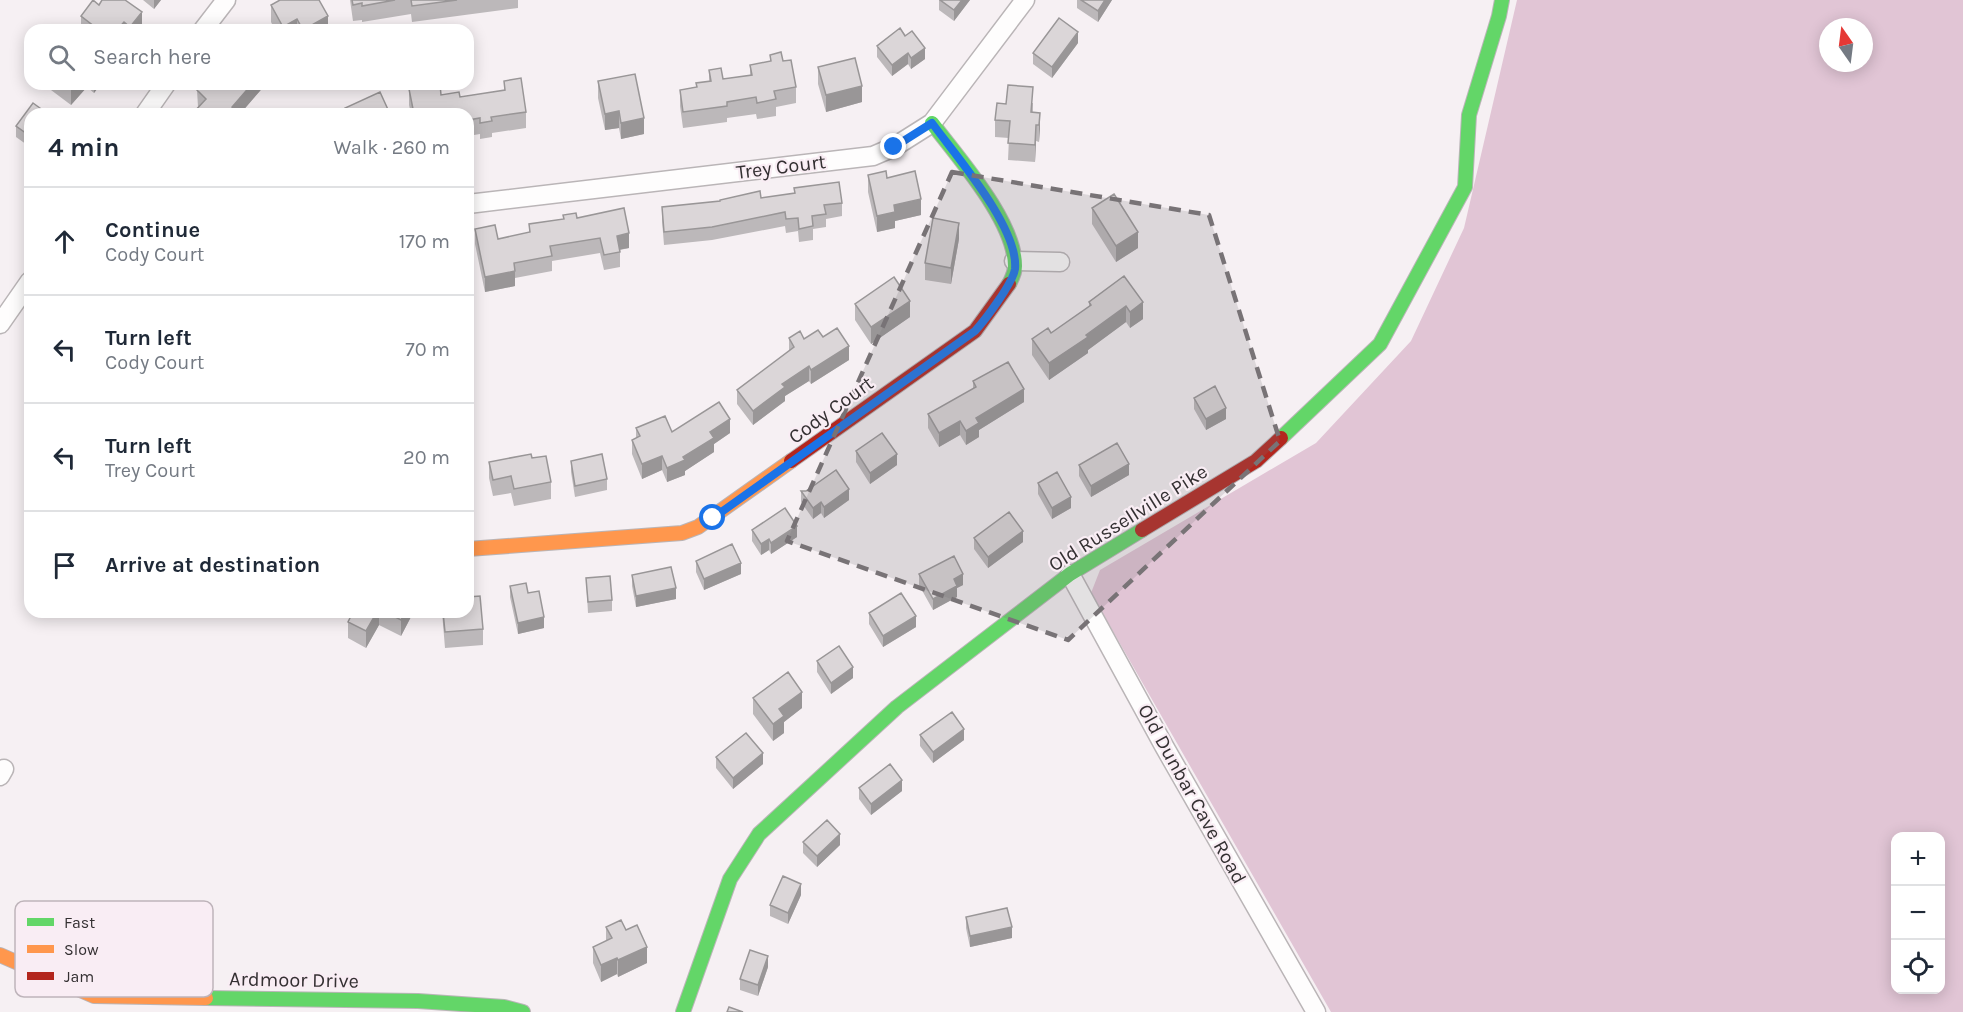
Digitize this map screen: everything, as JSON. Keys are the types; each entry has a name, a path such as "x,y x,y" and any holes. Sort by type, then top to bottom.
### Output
{"street":[{"path":"208,24 226,0"},
{"name":"Trey Court","path":"474,203 873,156 894,147 932,123 1025,0"},
{"name":"Old Russellville Pike","path":"683,1012 730,879 759,834 897,707 1070,574 1256,461 1380,344 1465,187 1469,115 1502,0"},
{"path":"149,108 162,90"},
{"path":"932,123 1002,222 1014,252 1014,261 1060,262"},
{"name":"Cody Court","path":"474,549 682,533 698,527 975,331 992,312 1015,272 1014,261"},
{"path":"0,324 24,290"},
{"name":"Old Dunbar Cave Road","path":"1070,574 1164,746 1316,1012"},
{"name":"Ardmoor Drive","path":"0,955 15,963"},
{"name":"Ardmoor Drive","path":"80,997 93,1004 341,1006 450,1003 504,1007 523,1012"}],"highlighted area":[{"path":"952,172 1209,215 1280,441 1068,640 787,541"}],"shaded area":[{"path":"1517,0 1963,0 1963,1012 1331,1012 1091,593 1100,570 1316,443 1411,341 1464,228"}],"building":[{"path":"93,0 99,5 102,0 125,0 142,12 132,24 124,22 122,24 91,24 81,16"},
{"path":"280,0 319,0 328,16 314,24 300,24 297,19 288,24 281,24 271,5"},
{"path":"352,0 395,0 362,6 362,3 353,5"},
{"path":"411,0 457,0 412,6"},
{"path":"940,0 962,0 954,10"},
{"path":"1081,0 1105,0 1098,11"},
{"path":"1059,18 1078,32 1052,67 1033,53"},
{"path":"900,28 905,36 912,31 925,48 911,58 908,53 892,65 877,46"},
{"path":"781,52 783,61 791,60 796,87 774,91 776,99 757,103 756,97 727,102 727,106 683,112 680,90 697,87 696,83 711,81 709,70 721,68 723,79 752,75 750,65 771,61 770,55"},
{"path":"855,58 862,86 826,95 818,67"},
{"path":"635,74 644,118 621,123 619,111 605,114 598,81"},
{"path":"521,78 526,112 491,117 492,121 480,123 480,118 474,119 474,108 413,108 409,90 441,90 441,95 459,92 460,97 505,90 504,81"},
{"path":"1008,85 1033,87 1031,112 1040,113 1039,125 1036,125 1035,145 1008,143 1010,121 995,120 997,103 1006,104"},
{"path":"197,90 247,90 232,107 234,108 198,108 206,99"},
{"path":"380,92 387,108 345,108"},
{"path":"33,103 40,108 29,108"},
{"path":"24,115 24,132 16,126"},
{"path":"886,171 887,178 915,171 921,199 894,205 895,212 877,216 868,175"},
{"path":"839,182 842,203 824,205 826,214 812,216 813,226 799,229 798,218 786,219 785,212 712,227 664,232 662,207 720,201 760,191 761,198 795,193 794,188"},
{"path":"1114,194 1138,232 1116,246 1092,208"},
{"path":"624,208 629,233 617,236 620,252 604,255 600,238 550,246 552,256 514,263 515,271 485,277 475,229 495,225 498,239 530,232 529,224 564,219 563,215 576,213 577,218"},
{"path":"933,218 959,223 951,268 925,263"},
{"path":"1124,276 1143,302 1130,312 1126,306 1086,335 1088,337 1049,363 1032,339 1048,328 1051,333 1091,305 1089,302"},
{"path":"894,277 910,301 871,327 855,304"},
{"path":"837,328 849,346 811,370 809,366 782,384 785,387 753,411 737,390 794,347 789,338 800,331 804,339 818,330 823,337"},
{"path":"1008,362 1024,389 976,418 979,423 966,431 960,421 939,433 928,414 976,387 973,381"},
{"path":"1215,386 1226,408 1206,419 1194,398"},
{"path":"719,402 730,419 710,432 714,438 683,457 685,460 667,468 662,456 642,464 632,440 640,436 636,428 665,416 672,432"},
{"path":"882,433 897,454 870,473 856,451"},
{"path":"1117,443 1129,464 1091,486 1079,465"},
{"path":"531,454 532,458 546,456 551,482 514,489 511,476 493,480 489,462"},
{"path":"602,454 607,479 575,486 571,461"},
{"path":"836,470 849,489 824,507 821,502 813,508 801,491 806,491"},
{"path":"1057,472 1071,497 1052,508 1038,483"},
{"path":"785,508 797,526 771,543 769,539 761,544 752,530"},
{"path":"1009,512 1023,531 988,557 974,538"},
{"path":"732,544 741,563 704,579 696,561"},
{"path":"954,556 963,574 954,579 957,586 933,599 919,574"},
{"path":"671,567 676,588 636,596 632,575"},
{"path":"610,576 612,600 588,602 586,578"},
{"path":"526,583 528,593 539,591 544,617 518,623 510,586"},
{"path":"901,593 916,616 883,636 869,613"},
{"path":"474,596 480,596 483,629 445,632 444,618 474,618"},
{"path":"350,618 374,618 366,631 348,622"},
{"path":"839,646 853,667 831,683 817,661"},
{"path":"788,672 802,692 779,709 784,716 773,724 753,698"},
{"path":"952,712 964,729 933,752 920,735"},
{"path":"746,733 763,753 733,778 716,757"},
{"path":"890,764 902,780 871,804 859,788"},
{"path":"827,820 840,834 817,856 803,842"},
{"path":"783,876 801,884 788,913 770,905"},
{"path":"1007,908 1012,927 970,936 966,917"},
{"path":"621,920 626,930 637,925 647,947 601,965 593,947 612,938 606,927"},
{"path":"750,950 768,956 758,985 740,979"},
{"path":"729,1007 743,1012 727,1012"}],"traffic: fast":[{"path":"1281,438 1380,344 1465,187 1469,115 1502,0"},
{"path":"932,123 984,191 1006,230 1013,248 1015,266 1009,284"},
{"path":"683,1012 730,879 759,834 897,707 1070,574 1142,530"},
{"path":"206,998 418,1001 504,1007 523,1012"}],"traffic: slow":[{"path":"474,549 682,533 698,527 791,461"},
{"path":"0,955 15,962"},
{"path":"150,997 206,998"}],"traffic: jam":[{"path":"791,461 975,331 1009,284"},
{"path":"1142,530 1256,461 1281,438"}],"route":[{"path":"713,518 975,331 992,312 1015,272 1014,252 1002,222 932,123 894,147"}]}
